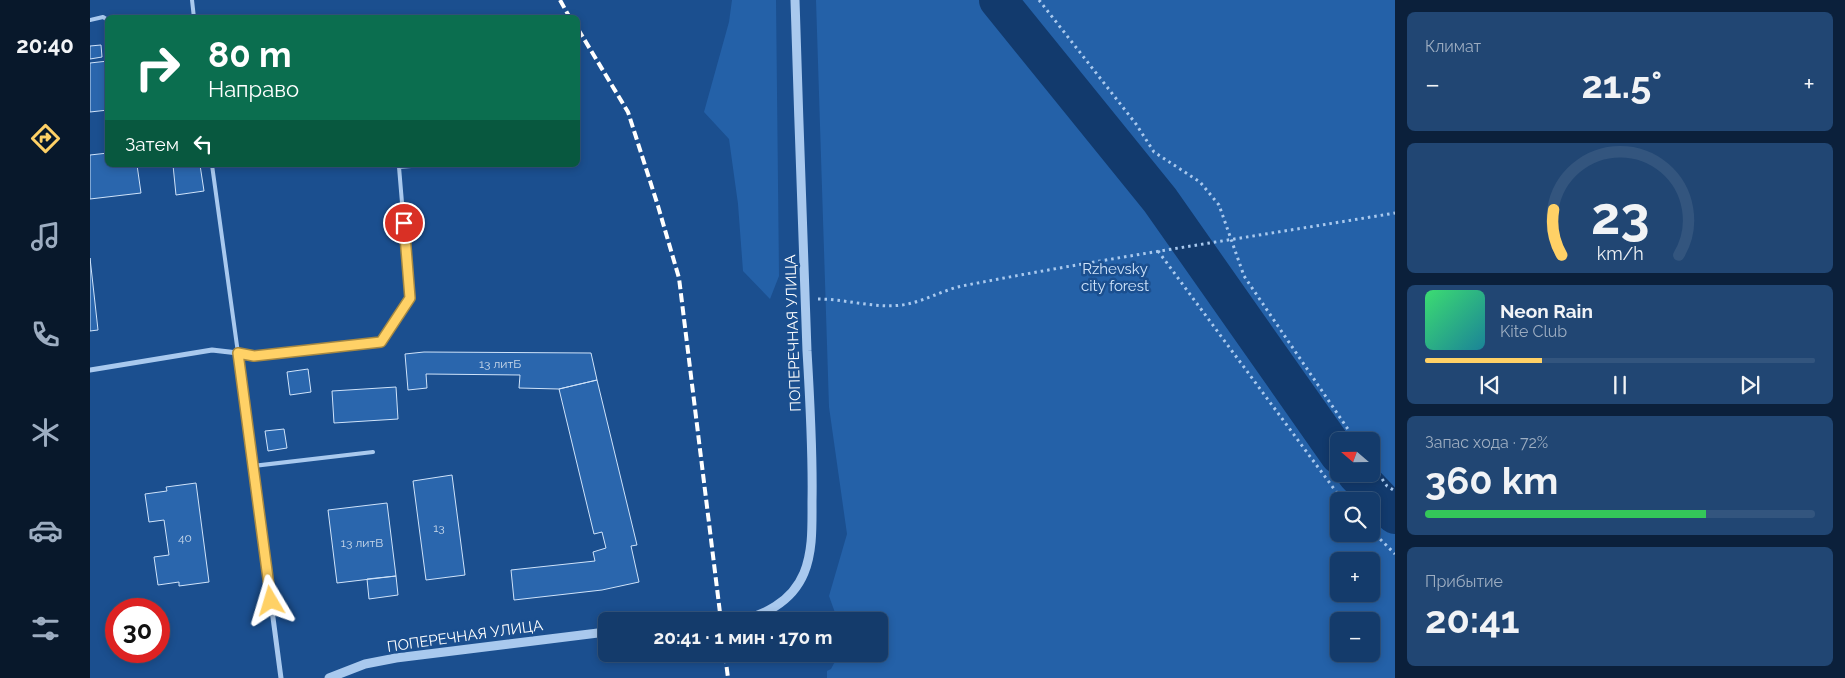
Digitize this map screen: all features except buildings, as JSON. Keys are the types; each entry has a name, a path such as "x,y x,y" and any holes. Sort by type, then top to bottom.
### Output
{"street":[{"name":"ПОПЕРЕЧНАЯ УЛИЦА","path":"763,612 789,597 798,587 809,556 812,540 813,465 805,299 795,0"},
{"path":"90,370 212,350 238,353 281,678"},
{"name":"ПОПЕРЕЧНАЯ УЛИЦА","path":"329,678 365,664 396,658 598,633"}],"lane":[{"path":"192,0 194,15"},
{"path":"90,20 105,18"},
{"path":"212,167 238,353 254,356 381,342 410,298 399,167"},
{"path":"253,466 373,452"}],"path":[{"path":"1039,0 1136,124 1154,152 1200,182 1219,205 1244,276 1350,432"},
{"path":"805,299 838,299 882,306 908,304 959,287 1158,251 1395,213"},
{"path":"1158,251 1336,492"},
{"path":"1380,476 1387,486 1395,491"},
{"path":"1380,539 1395,554"}],"green space":[{"path":"732,0 776,0 779,276 770,299 743,271 738,204 729,139 704,112 729,22"},
{"name":"Rzhevsky city forest","path":"816,0 1395,0 1395,678 827,678 827,671 831,669 835,662 888,662 888,612 835,612 829,596 847,534 829,407"}],"waterway":[{"path":"998,0 1160,200 1330,442"},
{"path":"1364,482 1395,515"}],"railway":[{"path":"560,0 568,15"},
{"path":"580,32 628,112 679,278 720,612"},
{"path":"726,662 728,678"}],"route":[{"path":"271,601 238,353 254,356 381,342 410,298 404,223"}]}
